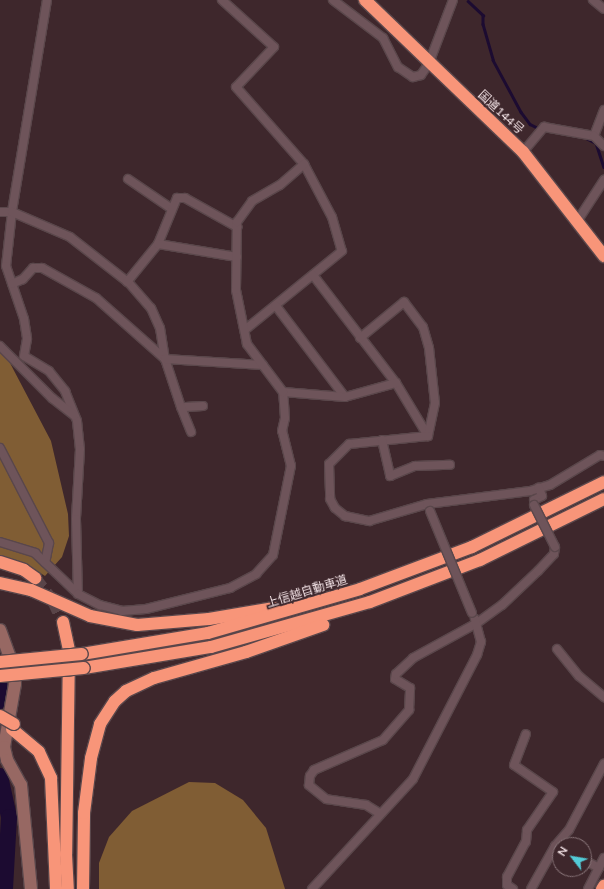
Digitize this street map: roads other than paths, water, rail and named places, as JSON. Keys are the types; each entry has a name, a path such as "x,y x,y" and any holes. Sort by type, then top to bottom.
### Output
{"highway":[{"name":"国道144号","path":"365,0 523,152 578,220 604,256"},
{"name":"上信越自動車道","path":"0,662 82,654 165,641 252,622 360,589 472,547 604,482"},
{"path":"83,889 84,813 91,758 100,724 126,691 154,678 282,640 426,583 534,536 604,499"},
{"path":"0,583 18,586 105,621 155,625 269,609 321,596 472,547"},
{"path":"0,562 24,570 34,578"},
{"path":"0,676 84,668 168,656 257,636 426,583"},
{"path":"63,622 69,650 66,854 68,889"},
{"path":"0,716 32,740 46,764 54,792 56,889"},
{"path":"0,724 13,727"}],"street":[{"path":"47,0 12,212 6,266 24,319 26,339 24,356 29,362 48,371 65,391 75,416 80,449 76,519 78,594"},
{"path":"222,0 274,47 236,87 304,164 332,217 342,251 246,329"},
{"path":"333,0 383,38 404,74 420,75 429,63 453,0"},
{"path":"593,0 604,9"},
{"path":"594,136 604,110"},
{"path":"523,152 542,129 594,136 604,146"},
{"path":"0,542 35,553 78,594 100,605 122,611 146,609 230,588 256,574 273,555 291,466 282,431 286,418 283,392 247,344 246,329 236,290 237,222 252,201 280,185 304,164"},
{"path":"128,179 172,209"},
{"path":"578,220 604,180"},
{"path":"127,282 158,244 177,198 185,198 237,227"},
{"path":"0,212 12,212 70,237 127,282 151,308 160,328 165,359 191,432"},
{"path":"158,244 237,257"},
{"path":"12,284 23,279 33,268 42,268 96,298 165,359 263,365"},
{"path":"313,275 396,383 428,436"},
{"path":"360,338 404,302 423,327 429,348 435,403 428,436"},
{"path":"276,306 345,397"},
{"path":"0,346 52,398 75,416"},
{"path":"283,392 345,397 396,383"},
{"path":"181,407 203,406"},
{"path":"428,436 349,444 329,464 330,499 335,508 345,516 369,520 539,488 604,456"},
{"path":"382,440 390,476 414,466 450,465"},
{"path":"0,448 49,543 45,563"},
{"path":"379,813 366,805 326,799 309,784 310,776 314,770 383,740 409,710 410,688 395,679 396,674 413,658 477,623 538,571 554,554 555,547 534,505 534,500 542,496 539,488"},
{"path":"312,889 379,813 413,779 431,747 477,655 481,642 477,623 428,508"},
{"path":"0,630 14,666 15,684 4,747 3,762 21,785 31,889"},
{"path":"558,649 579,676 604,697"},
{"path":"512,889 507,885 506,877 526,842 527,830 553,792 514,765 526,734"},
{"path":"564,837 604,764"},
{"path":"531,889 552,856"},
{"path":"588,889 604,858"},
{"path":"592,864 599,868"}],"waterway":[{"path":"468,1 483,15 483,24 493,60 521,112 530,124 540,129"},
{"path":"586,138 596,143 604,167"},
{"path":"0,678 0,701"},
{"path":"0,776 9,817 5,889"}],"tunnel":[{"path":"35,578 53,601 63,622"}]}
